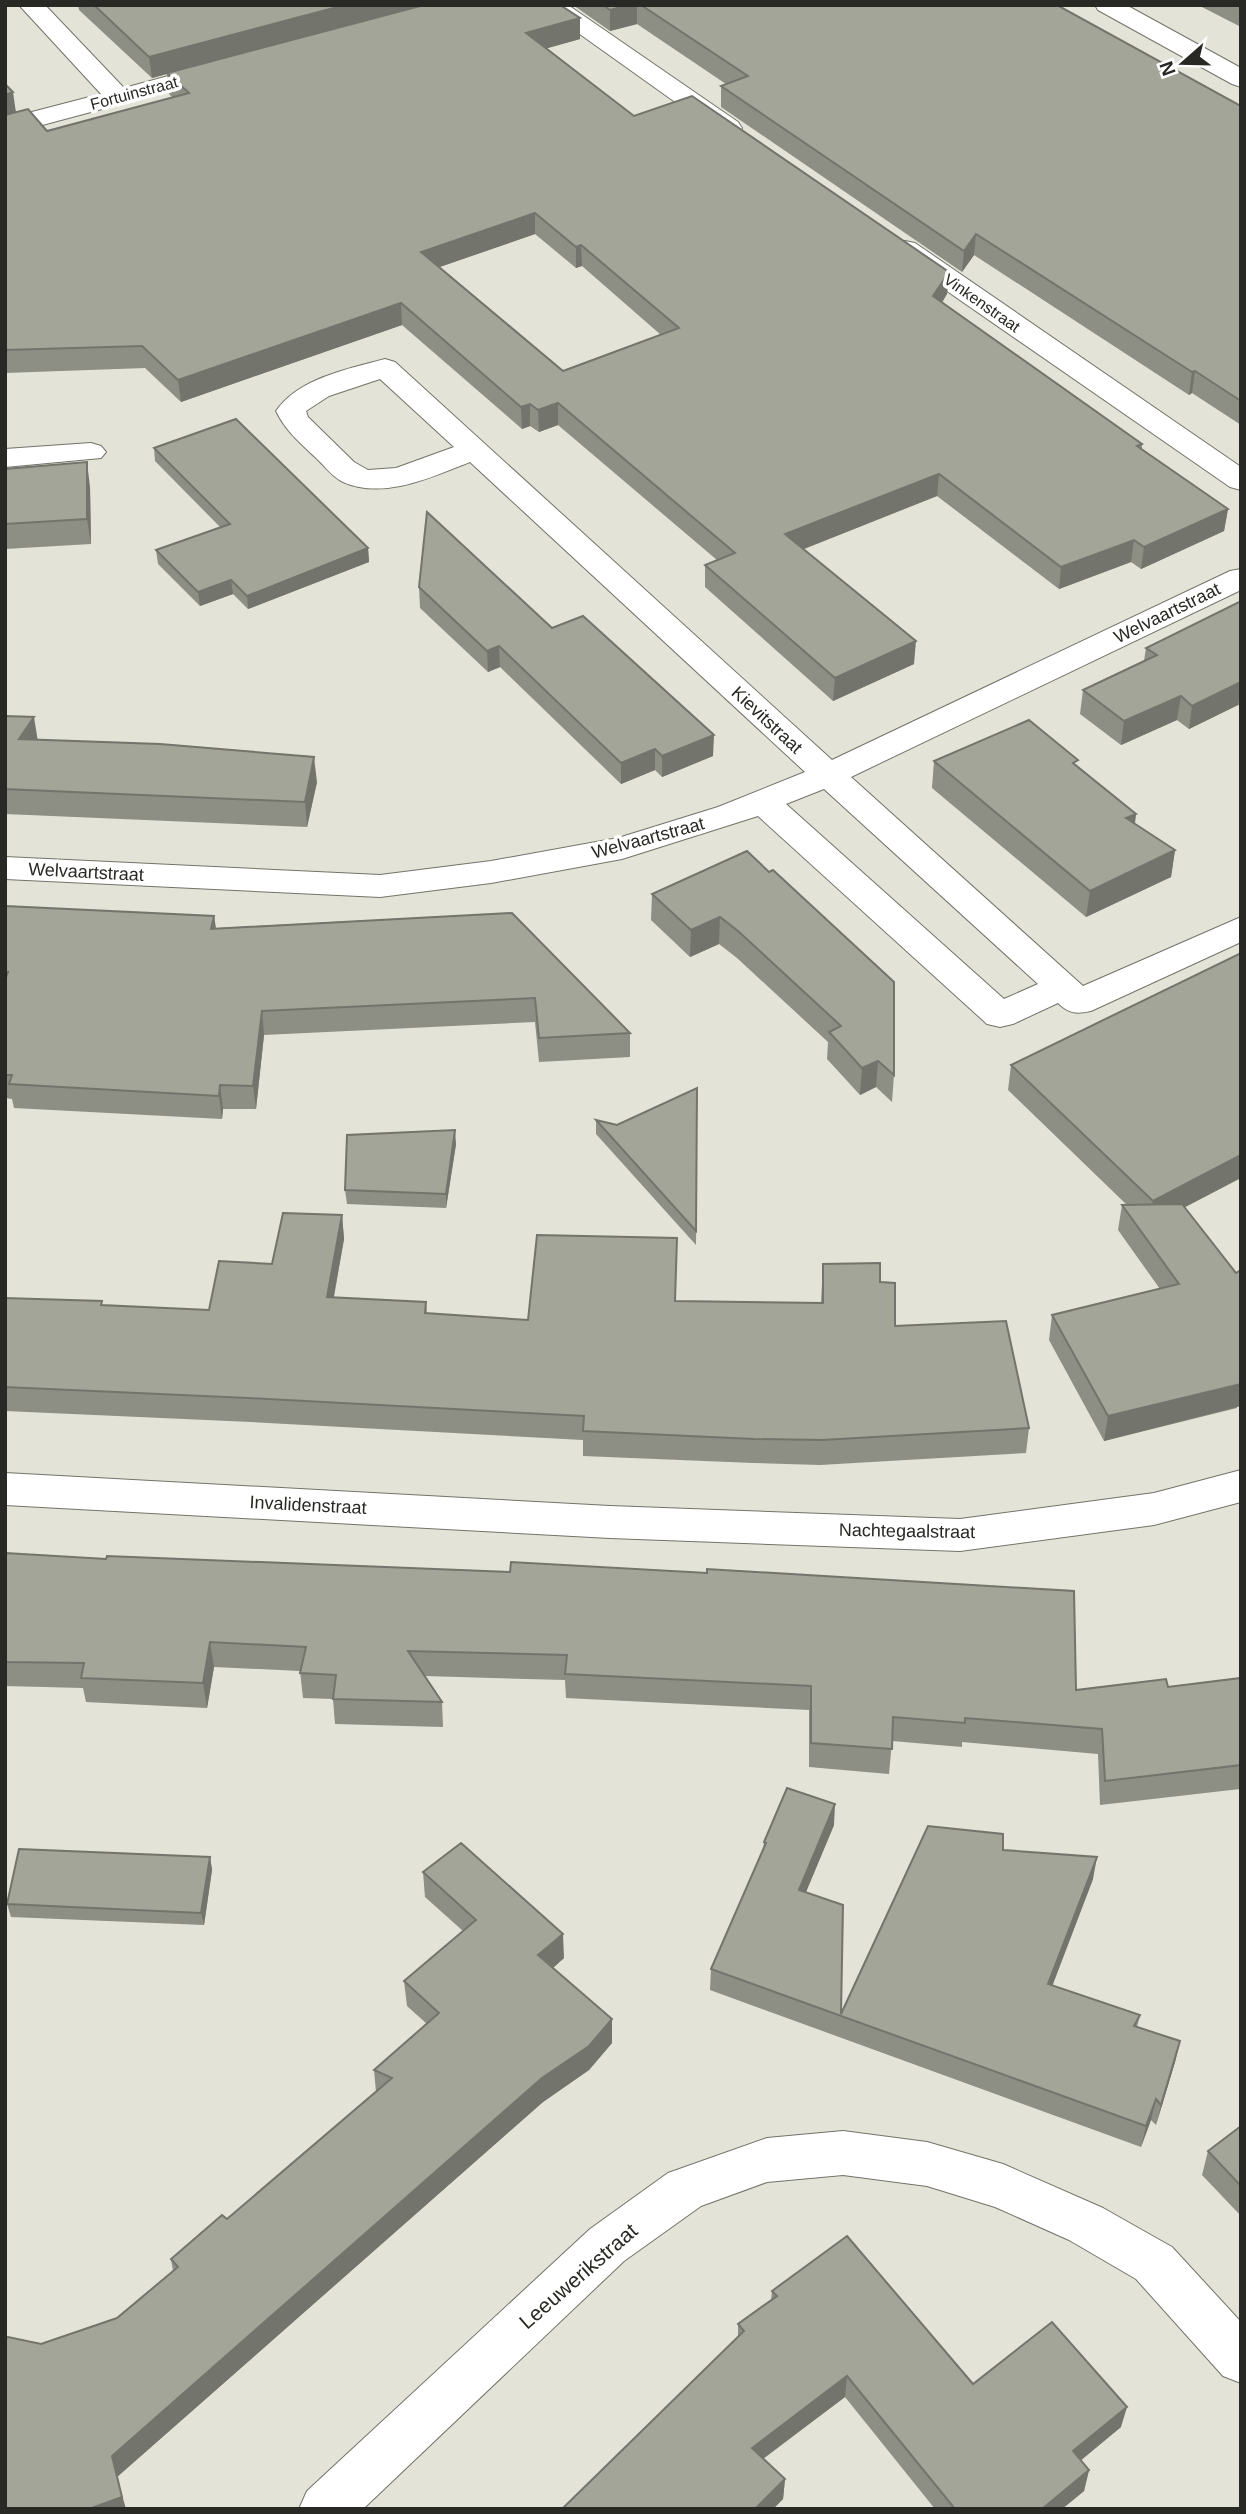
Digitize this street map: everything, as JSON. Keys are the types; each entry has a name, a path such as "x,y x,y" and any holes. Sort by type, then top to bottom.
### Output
{"street":[{"path":"31,5 118,96"},
{"path":"551,5 747,140"},
{"path":"1107,5 1241,79"},
{"name":"Fortuinstraat","path":"5,127 238,66"},
{"name":"Vinkenstraat","path":"884,235 1241,481"},
{"name":"Kievitstraat","path":"474,450 396,477 366,480 351,475 296,423 292,411 295,402 307,395 385,368 1078,1002 1241,928"},
{"path":"5,458 91,452"},
{"name":"Welvaartstraat","path":"5,868 380,886 491,872 622,848 763,802 828,775 1241,578"},
{"path":"763,802 1000,1015 1063,987"},
{"name":"Nachtegaalstraat","path":"610,1522 960,1535 1154,1509 1241,1486"},
{"name":"Invalidenstraat","path":"5,1489 610,1522"},
{"name":"Leeuwerikstraat","path":"325,2509 607,2245 685,2189 768,2160 843,2153 927,2164 1003,2187 1086,2224 1154,2263 1241,2359"}],"building":[{"path":"94,5 345,5 149,57"},
{"path":"424,5 560,5 580,18 526,33 634,116 692,96 949,272 933,296 1142,444 1137,446 1228,509 1144,547 1134,540 1061,567 939,474 785,534 916,641 835,678 705,565 735,553 558,403 538,410 530,404 521,407 401,303 178,380 142,346 5,350 5,115 28,109 47,131 189,93 167,73","holes":["535,213 576,247 581,245 679,328 563,371 421,252"]},
{"path":"603,5 628,5 610,10"},
{"path":"641,5 1057,5 1241,106 1241,401 976,234 964,251 721,86 748,76"},
{"path":"5,84 13,92 5,95"},
{"path":"236,419 368,548 247,596 231,580 198,592 156,550 230,524 154,448"},
{"path":"87,462 87,519 5,524 5,469"},
{"path":"427,512 552,628 583,616 714,735 662,756 655,749 621,763 499,646 487,651 419,587"},
{"path":"1241,601 1241,682 1192,706 1181,696 1124,721 1083,690 1157,655 1146,648"},
{"path":"5,716 34,717 19,739 160,744 314,757 305,802 5,789"},
{"path":"1029,720 1078,760 1073,763 1136,814 1126,818 1175,850 1090,891 934,761"},
{"path":"747,851 769,872 773,870 894,982 894,1075 878,1061 862,1068 829,1032 841,1026 720,917 691,930 652,894"},
{"path":"5,906 214,916 211,929 512,913 630,1033 539,1038 535,998 262,1011 253,1086 220,1085 219,1096 9,1084 12,1075 5,1075 5,980 8,972 5,972"},
{"path":"1241,953 1241,1155 1153,1201 1011,1065"},
{"path":"697,1088 696,1231 596,1120 617,1125"},
{"path":"455,1130 446,1194 345,1190 347,1135"},
{"path":"1182,1204 1236,1273 1241,1270 1241,1384 1108,1416 1052,1315 1179,1284 1122,1205"},
{"path":"283,1213 342,1215 327,1297 426,1302 425,1313 528,1320 537,1235 677,1238 675,1301 823,1303 823,1264 880,1263 880,1282 895,1283 895,1326 1006,1321 1029,1428 822,1440 754,1439 583,1431 584,1416 5,1387 5,1298 102,1301 101,1305 209,1310 219,1261 272,1264"},
{"path":"5,1553 106,1559 107,1556 510,1572 511,1562 707,1573 707,1569 1074,1591 1076,1690 1166,1679 1168,1687 1241,1678 1241,1765 1105,1781 1102,1729 965,1718 965,1723 893,1717 892,1749 811,1743 811,1686 565,1674 567,1655 408,1651 442,1702 333,1699 336,1675 300,1673 306,1647 210,1642 203,1683 81,1678 84,1663 5,1662"},
{"path":"787,1788 835,1804 799,1890 843,1905 841,2014 928,1826 1003,1834 1003,1850 1097,1857 1048,1984 1140,2015 1134,2026 1180,2041 1161,2105 1156,2099 1146,2126 711,1969"},
{"path":"461,1843 563,1934 538,1955 612,2019 589,2046 542,2078 112,2456 122,2497 89,2509 5,2509 5,2338 41,2344 117,2318 178,2267 171,2259 222,2215 227,2219 392,2078 374,2070 439,2013 404,1981 476,1920 423,1872"},
{"path":"19,1849 210,1857 201,1913 7,1904"},
{"path":"1241,2126 1241,2186 1208,2151"},
{"path":"847,2236 973,2384 1052,2322 1127,2407 1073,2451 1089,2470 1042,2509 955,2509 847,2376 752,2448 785,2479 755,2509 562,2509 744,2331 738,2324 777,2296 772,2291"}]}
